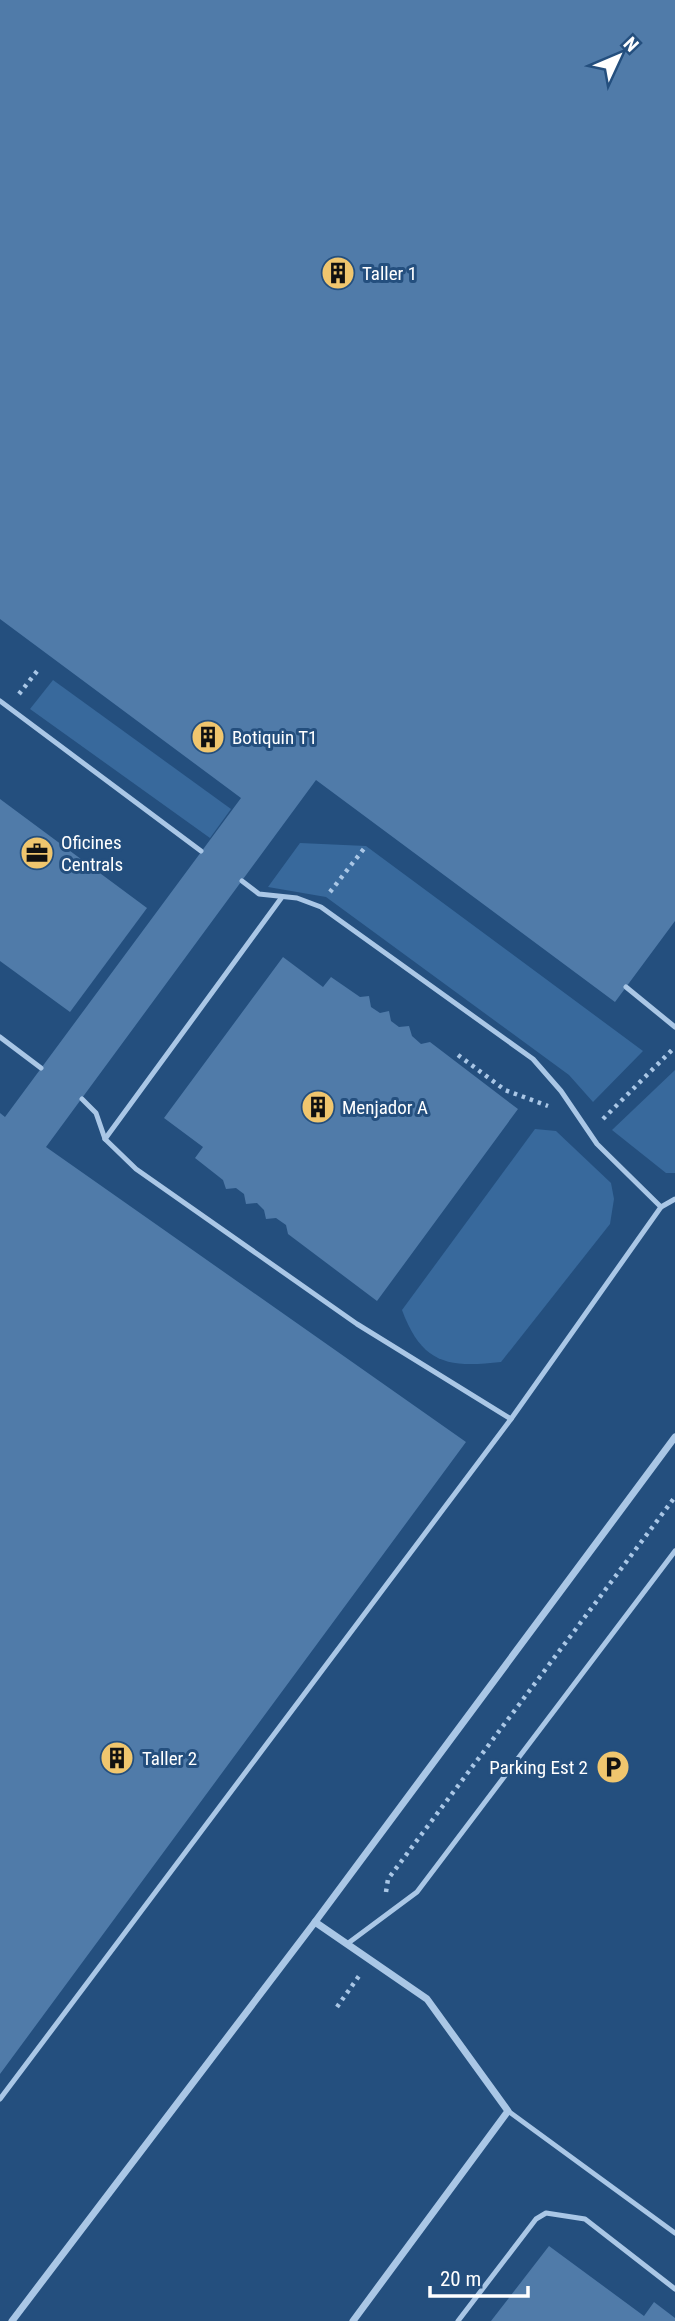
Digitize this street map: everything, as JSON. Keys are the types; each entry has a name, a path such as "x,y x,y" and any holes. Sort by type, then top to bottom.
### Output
{"street":[{"path":"12,2321 315,1922 675,1437"},
{"path":"315,1922 427,1999 508,2111 353,2321"}],"lane":[{"path":"0,701 201,851"},
{"path":"242,881 259,894 321,907 533,1059 561,1091 597,1144 661,1207"},
{"path":"106,1139 282,897"},
{"path":"626,987 675,1027"},
{"path":"0,1037 41,1068"},
{"path":"82,1099 96,1114 106,1139 136,1169 357,1324 511,1419"},
{"path":"0,2099 511,1419 661,1207 675,1199"},
{"path":"347,1944 417,1892 675,1550"},
{"path":"508,2111 675,2233"},
{"path":"458,2321 536,2219 546,2213 585,2219 675,2289"}],"path":[{"path":"15,699 38,670"},
{"path":"326,897 366,846"},
{"path":"379,1920 388,1879 675,1497"},
{"path":"337,2007 370,1960"}],"shaded area":[{"path":"53,680 231,809 210,838 30,709"},
{"path":"300,843 366,846 643,1051 593,1102 569,1075 326,897 268,887"},
{"path":"675,1070 675,1173 666,1173 612,1130"},
{"path":"535,1129 556,1131 611,1183 614,1199 610,1224 501,1362 466,1364 439,1358 418,1342 402,1310"}],"building":[{"name":"Taller 1","path":"0,0 675,0 675,921 615,1002 316,780 46,1147 466,1442 0,2074 0,1113 5,1117 241,798 0,619"},
{"name":"Oficines Centrals","path":"0,799 147,908 70,1012 0,961"},
{"name":"Menjador A","path":"283,957 323,987 331,977 360,997 369,996 371,1007 380,1013 389,1011 391,1021 399,1027 409,1026 412,1036 421,1044 430,1042 518,1109 377,1301 288,1234 286,1225 276,1218 266,1219 264,1210 257,1203 246,1204 244,1194 236,1188 226,1189 223,1180 195,1158 203,1147 164,1118"},
{"path":"549,2246 644,2316 654,2302 675,2318 675,2321 491,2321"}],"place":[{"name":"Taller 1","path":"338,273"},
{"name":"Botiquin T1","path":"208,737"},
{"name":"Oficines Centrals","path":"37,853"},
{"name":"Menjador A","path":"318,1107"},
{"name":"Taller 2","path":"117,1758"},
{"name":"Parking Est 2","path":"613,1767"}]}
